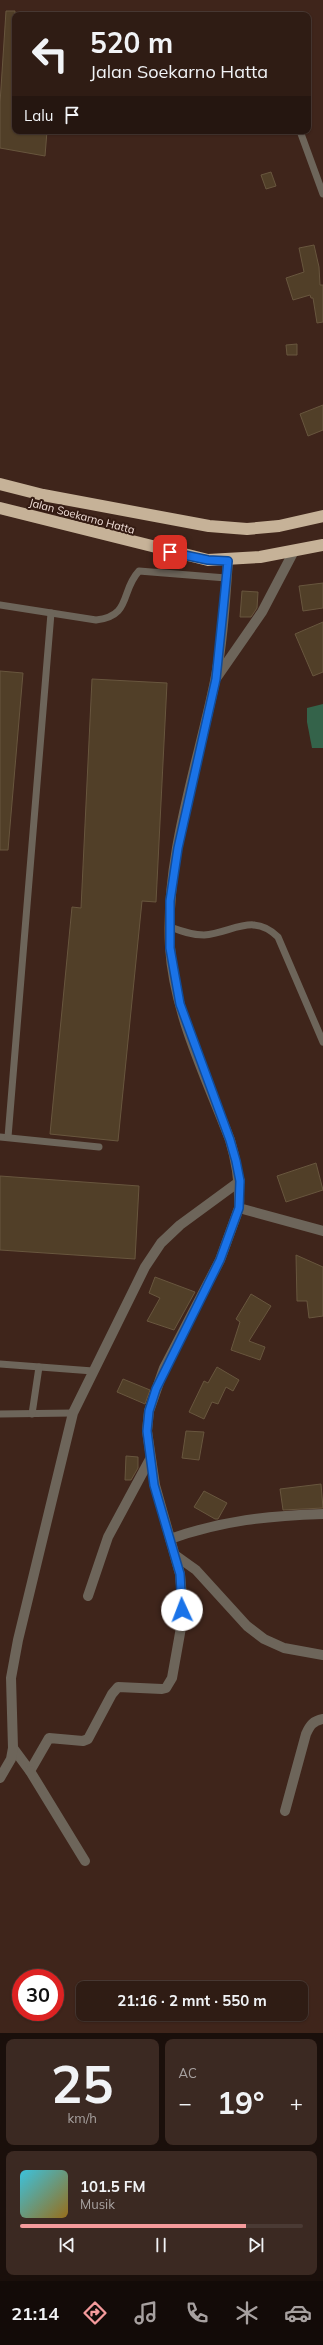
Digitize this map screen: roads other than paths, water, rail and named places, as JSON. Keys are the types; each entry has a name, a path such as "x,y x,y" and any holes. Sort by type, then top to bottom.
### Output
{"highway":[{"name":"Jalan Soekarno Hatta","path":"0,484 43,496 209,526 247,529 278,526 323,516"},
{"name":"Jalan Soekarno Hatta","path":"0,508 185,556 208,560 228,561 323,545"}],"street":[{"path":"216,679 262,612 294,551"},
{"path":"30,1771 49,1738 83,1741 88,1739 112,1694 118,1687 162,1689 169,1684 172,1678 182,1622 180,1574 160,1509 150,1459 147,1431 149,1411 156,1389 220,1260 239,1208 240,1181 230,1140 180,1004 170,948 170,901 178,848 216,679 228,561"},
{"path":"0,1778 11,1758 13,1748 12,1678 14,1663 73,1413 145,1267 161,1243 180,1225 240,1181"},
{"path":"239,1208 323,1231"},
{"path":"88,1596 108,1537 150,1459"},
{"path":"170,1538 208,1526 241,1520 323,1514"},
{"path":"175,1555 196,1570 247,1626 264,1639 284,1648 323,1655"},
{"path":"285,1811 306,1734 310,1726 316,1721 323,1719"},
{"path":"13,1748 30,1771 85,1862"}],"lane":[{"path":"301,134 323,194"},
{"path":"0,605 96,620 115,615 139,571 226,578"},
{"path":"51,613 4,1137 99,1147"},
{"path":"170,927 196,935 254,924 271,930 278,936 323,1042"},
{"path":"0,1364 93,1371"},
{"path":"32,1414 40,1367"},
{"path":"0,1414 73,1413"}]}
